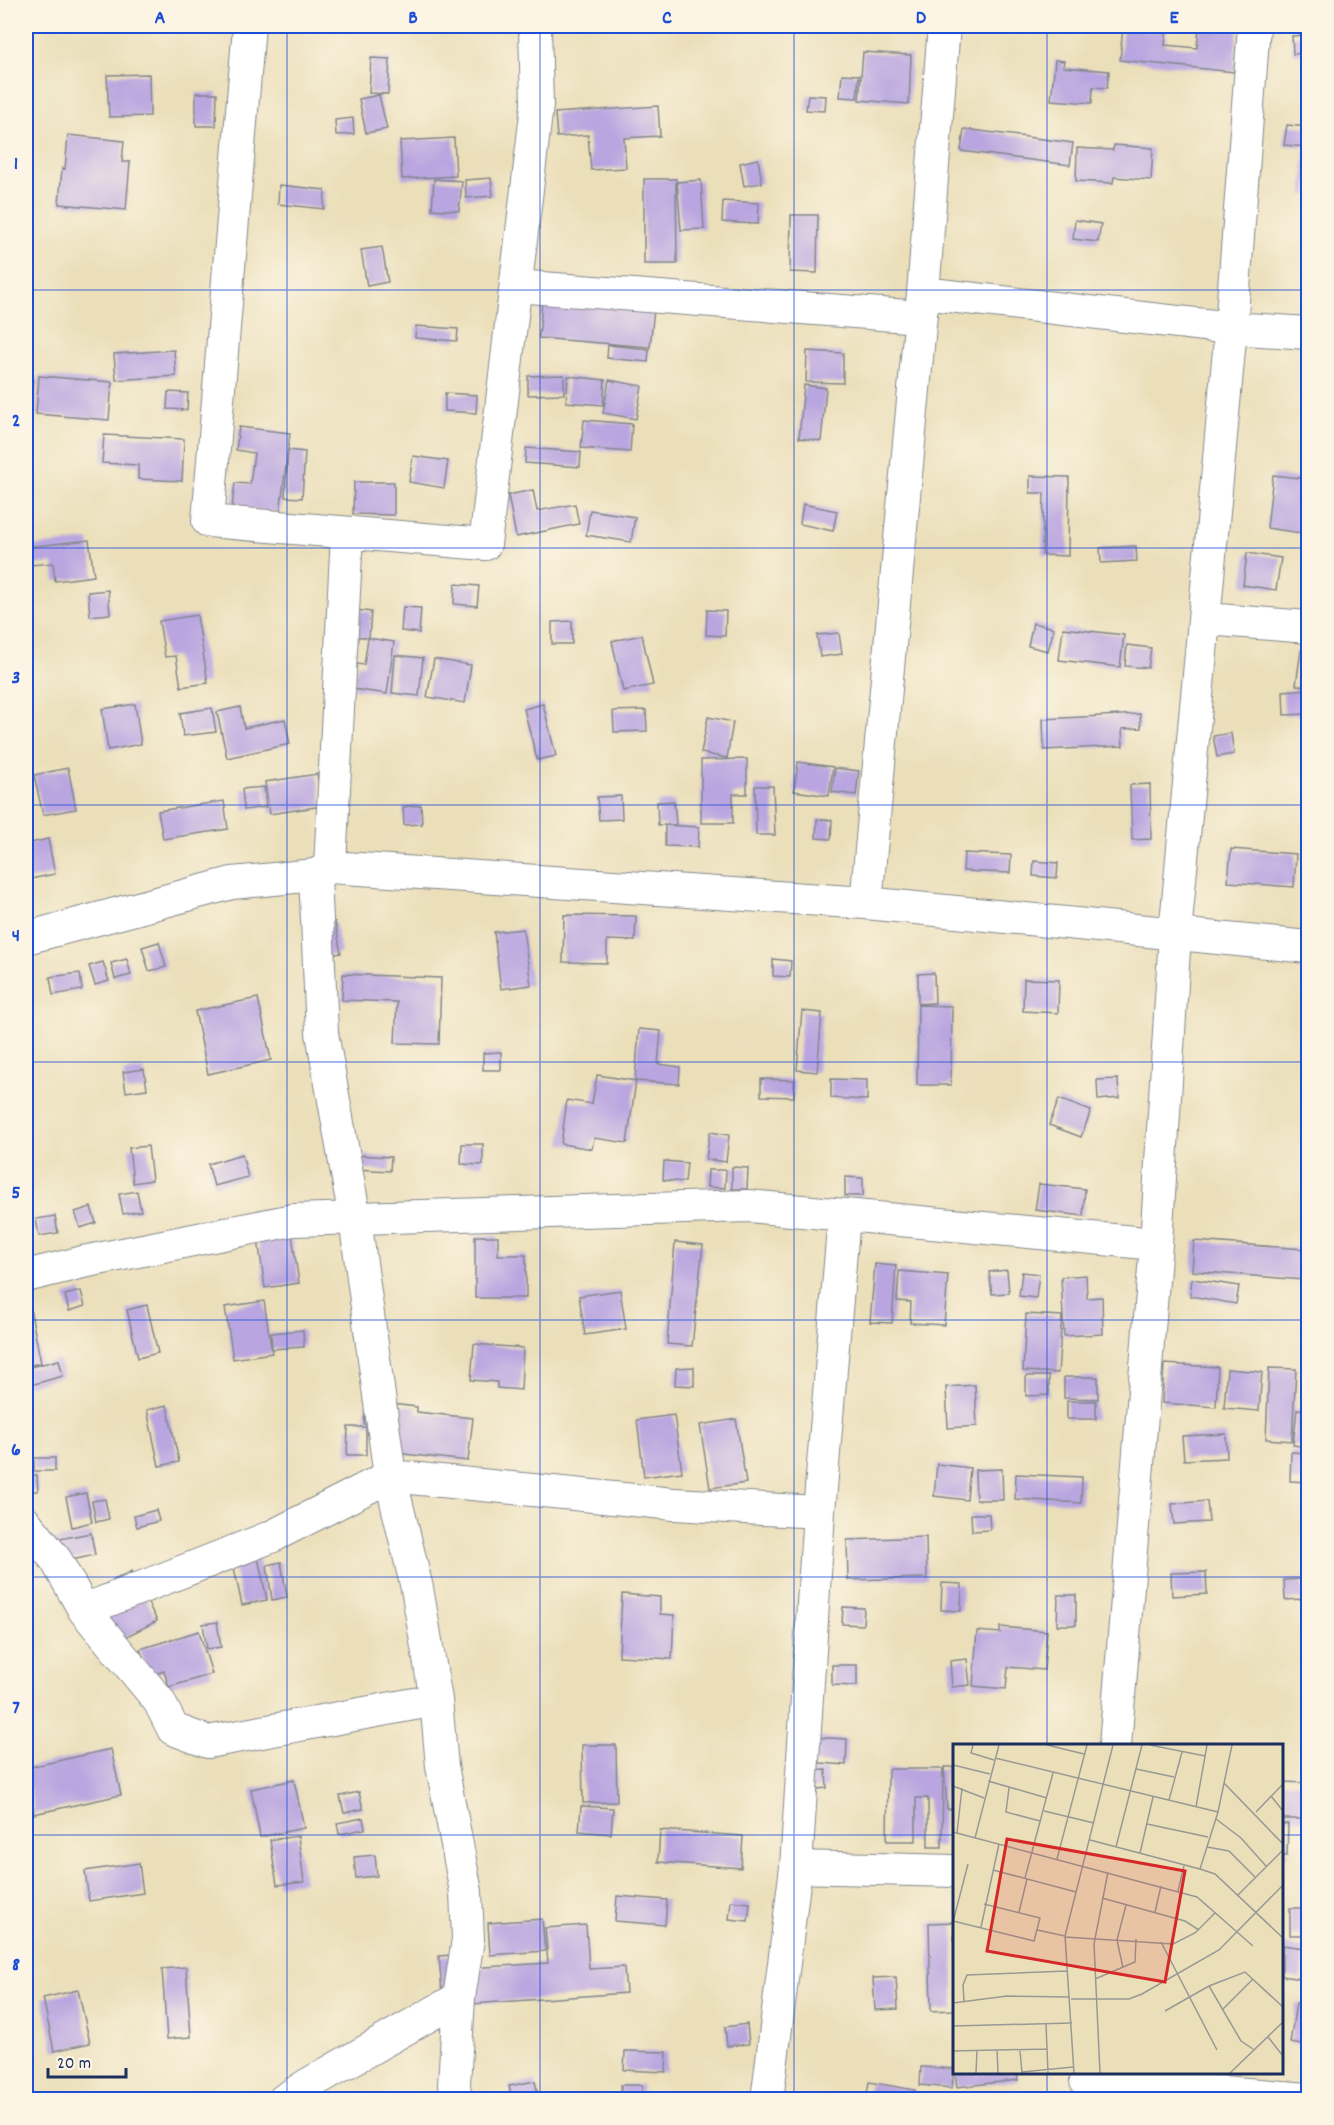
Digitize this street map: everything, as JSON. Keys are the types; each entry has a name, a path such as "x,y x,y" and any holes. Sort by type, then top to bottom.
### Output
{"street":[{"path":"249,26 208,521 485,544 537,105 535,26"},
{"path":"866,903 921,305 944,26"},
{"path":"1115,1744 1156,1244 1175,934 1206,619 1254,26"},
{"path":"516,286 921,305 1308,333"},
{"path":"347,533 323,871 322,1033 355,1219 390,1476 417,1588 436,1700 442,1766 466,1892 468,1939 459,1998 454,2085 456,2100"},
{"path":"1206,619 1308,627"},
{"path":"26,938 232,883 323,871 866,903 1308,947"},
{"path":"26,1276 83,1262 293,1220 749,1206 1156,1244"},
{"path":"767,2100 796,1867 819,1512 844,1216"},
{"path":"84,1610 273,1536 390,1476 674,1504 819,1512"},
{"path":"26,1523 56,1560 84,1610 159,1701 173,1730 208,1742 436,1700"},
{"path":"796,1867 953,1871"},
{"path":"284,2100 459,1998"},
{"path":"1085,2084 1308,2099"}],"building":[{"path":"1123,26 1167,26 1165,45 1197,48 1199,26 1238,26 1234,72 1120,60"},
{"path":"1308,35 1308,53 1293,54 1292,36"},
{"path":"863,52 911,55 909,104 859,100"},
{"path":"371,58 390,59 388,94 369,93"},
{"path":"1055,60 1064,61 1063,67 1109,71 1107,88 1093,87 1092,103 1051,100"},
{"path":"149,74 150,116 109,117 107,75"},
{"path":"842,74 859,75 857,98 840,97"},
{"path":"196,93 217,93 216,126 196,126"},
{"path":"379,95 387,129 366,133 359,99"},
{"path":"808,95 826,96 825,111 806,110"},
{"path":"658,106 660,136 624,138 626,168 591,170 588,135 557,137 555,113"},
{"path":"353,118 354,134 336,135 335,120"},
{"path":"1287,125 1308,127 1307,147 1284,145"},
{"path":"964,129 1073,143 1070,165 961,151"},
{"path":"68,135 124,141 122,162 130,162 126,210 59,204"},
{"path":"454,138 456,176 402,179 400,141"},
{"path":"1114,145 1153,148 1151,180 1114,177 1113,183 1076,181 1077,148 1113,150"},
{"path":"1305,151 1308,151 1308,195 1303,195"},
{"path":"758,159 762,183 744,186 740,163"},
{"path":"491,178 493,196 466,198 465,180"},
{"path":"434,179 462,181 459,211 432,209"},
{"path":"644,179 676,179 677,264 644,264"},
{"path":"701,180 704,229 681,230 677,182"},
{"path":"279,185 325,190 324,209 278,204"},
{"path":"723,201 759,203 758,224 722,222"},
{"path":"791,215 818,215 817,273 790,272"},
{"path":"1075,220 1101,224 1098,242 1073,239"},
{"path":"382,247 388,282 367,286 361,250"},
{"path":"542,300 654,309 650,347 539,338"},
{"path":"416,326 458,329 457,341 415,338"},
{"path":"608,345 649,349 648,362 607,358"},
{"path":"174,350 176,376 116,380 114,354"},
{"path":"807,351 843,353 843,383 806,382"},
{"path":"26,375 33,375 31,413 26,413"},
{"path":"564,375 564,394 528,395 528,376"},
{"path":"39,376 112,382 109,420 36,414"},
{"path":"568,376 605,380 603,405 566,402"},
{"path":"609,380 642,386 636,419 603,413"},
{"path":"804,385 826,388 821,441 799,438"},
{"path":"168,392 188,393 187,410 167,409"},
{"path":"445,393 477,395 476,413 445,411"},
{"path":"584,420 632,424 630,452 581,448"},
{"path":"239,427 290,433 280,513 232,507 235,483 250,484 254,453 236,450"},
{"path":"104,435 184,439 182,481 138,479 138,465 102,463"},
{"path":"526,448 581,452 580,467 525,463"},
{"path":"288,450 305,452 302,498 285,497"},
{"path":"413,456 448,461 444,488 409,482"},
{"path":"1273,475 1308,479 1308,534 1267,528"},
{"path":"1030,476 1069,477 1068,556 1042,555 1044,493 1030,493"},
{"path":"354,482 394,482 394,515 353,514"},
{"path":"533,490 537,511 575,504 579,524 516,537 508,495"},
{"path":"803,504 837,511 833,531 800,524"},
{"path":"590,510 635,517 631,542 586,535"},
{"path":"89,540 94,576 55,581 53,563 30,565 27,547"},
{"path":"1136,546 1137,561 1101,563 1100,548"},
{"path":"1247,553 1281,558 1276,590 1243,585"},
{"path":"455,584 479,586 477,606 454,604"},
{"path":"108,590 110,614 90,616 88,592"},
{"path":"403,607 421,608 419,633 401,631"},
{"path":"356,610 371,612 369,638 354,636"},
{"path":"707,610 726,611 725,636 706,635"},
{"path":"197,615 208,683 181,687 176,656 165,657 159,621"},
{"path":"572,621 572,644 552,644 552,622"},
{"path":"1033,623 1054,628 1048,651 1028,646"},
{"path":"1063,628 1124,635 1120,667 1059,660"},
{"path":"839,633 842,654 820,657 817,635"},
{"path":"642,635 653,685 623,691 612,641"},
{"path":"368,638 394,642 387,694 353,689 357,664 364,665"},
{"path":"1127,645 1151,648 1148,668 1125,666"},
{"path":"1301,650 1308,651 1308,687 1296,685"},
{"path":"395,655 423,658 419,696 392,693"},
{"path":"434,659 471,665 465,703 427,697"},
{"path":"1308,689 1308,714 1284,715 1283,691"},
{"path":"135,704 141,744 108,750 102,709"},
{"path":"543,704 556,756 537,760 524,709"},
{"path":"240,707 244,728 285,719 290,744 227,758 217,712"},
{"path":"212,708 216,732 183,736 180,713"},
{"path":"646,710 647,731 614,732 613,711"},
{"path":"1140,714 1141,728 1122,729 1123,746 1044,750 1043,719"},
{"path":"708,717 733,722 727,758 701,753"},
{"path":"1231,733 1234,754 1217,757 1213,736"},
{"path":"747,759 747,794 733,794 733,823 701,823 701,760"},
{"path":"798,762 833,767 829,796 794,791"},
{"path":"68,768 76,809 43,815 34,775"},
{"path":"835,768 859,771 856,795 832,792"},
{"path":"317,774 322,806 270,814 265,782"},
{"path":"1150,784 1151,839 1132,840 1130,785"},
{"path":"755,786 773,786 775,835 756,835"},
{"path":"264,787 266,807 244,810 242,789"},
{"path":"621,796 622,819 599,820 597,797"},
{"path":"224,801 228,829 163,839 158,811"},
{"path":"674,801 676,825 658,825 657,802"},
{"path":"421,805 422,824 404,825 403,807"},
{"path":"817,819 832,820 831,839 816,838"},
{"path":"665,825 699,827 698,847 665,846"},
{"path":"48,839 55,874 26,880 26,844"},
{"path":"1231,849 1296,854 1294,887 1228,882"},
{"path":"964,853 1011,855 1010,873 963,871"},
{"path":"1034,861 1058,863 1057,878 1033,876"},
{"path":"564,915 636,916 635,941 607,940 607,963 563,962"},
{"path":"335,922 341,953 320,957 314,926"},
{"path":"523,929 531,985 501,989 494,932"},
{"path":"159,942 166,967 149,971 142,947"},
{"path":"127,959 131,975 115,979 111,963"},
{"path":"773,959 791,961 790,977 773,976"},
{"path":"103,962 109,981 95,985 89,966"},
{"path":"80,973 82,990 53,995 50,977"},
{"path":"934,973 935,1003 918,1004 918,974"},
{"path":"343,974 441,978 439,1044 395,1043 397,1002 342,1000"},
{"path":"1024,979 1059,980 1058,1013 1023,1011"},
{"path":"258,998 271,1060 208,1074 195,1011"},
{"path":"918,1005 952,1006 951,1085 917,1085"},
{"path":"802,1011 822,1013 817,1072 797,1070"},
{"path":"639,1029 661,1031 658,1064 680,1067 679,1084 635,1081"},
{"path":"501,1052 501,1070 483,1070 483,1053"},
{"path":"144,1069 147,1089 126,1092 123,1072"},
{"path":"597,1075 636,1081 627,1143 594,1138 592,1149 561,1144 567,1100 592,1104"},
{"path":"761,1079 794,1080 794,1097 761,1096"},
{"path":"831,1079 867,1080 867,1100 831,1098"},
{"path":"1118,1079 1119,1098 1098,1100 1097,1080"},
{"path":"1059,1099 1091,1111 1081,1137 1049,1125"},
{"path":"710,1132 729,1135 726,1162 706,1159"},
{"path":"462,1144 483,1144 483,1165 461,1164"},
{"path":"148,1146 152,1180 133,1183 129,1148"},
{"path":"242,1154 248,1177 214,1186 208,1164"},
{"path":"338,1154 391,1157 390,1171 337,1168"},
{"path":"664,1161 687,1163 685,1182 663,1180"},
{"path":"732,1167 748,1168 747,1189 732,1189"},
{"path":"708,1170 726,1170 725,1188 707,1187"},
{"path":"845,1177 863,1178 863,1196 845,1196"},
{"path":"1039,1184 1085,1189 1083,1216 1035,1210"},
{"path":"137,1191 141,1211 123,1214 119,1194"},
{"path":"91,1207 96,1223 80,1228 75,1212"},
{"path":"55,1216 58,1233 39,1236 36,1219"},
{"path":"291,1228 299,1283 265,1288 257,1233"},
{"path":"475,1236 498,1236 498,1255 526,1255 526,1298 475,1298"},
{"path":"1194,1241 1305,1249 1303,1280 1192,1271"},
{"path":"675,1242 703,1245 692,1346 667,1344"},
{"path":"875,1264 896,1266 892,1323 870,1322"},
{"path":"1007,1270 1009,1293 992,1294 989,1272"},
{"path":"899,1271 948,1275 944,1325 910,1323 911,1302 897,1301"},
{"path":"1022,1272 1039,1274 1036,1298 1019,1296"},
{"path":"1086,1275 1087,1298 1102,1297 1103,1334 1064,1336 1061,1277"},
{"path":"1192,1279 1239,1286 1236,1304 1190,1296"},
{"path":"620,1290 626,1329 585,1335 579,1296"},
{"path":"81,1291 85,1306 69,1311 65,1295"},
{"path":"264,1301 272,1353 233,1359 225,1307"},
{"path":"29,1303 41,1363 26,1366 26,1304"},
{"path":"147,1305 158,1353 138,1358 127,1310"},
{"path":"1026,1314 1062,1316 1058,1373 1023,1371"},
{"path":"303,1330 304,1347 272,1349 271,1333"},
{"path":"1304,1333 1308,1333 1308,1373 1305,1373"},
{"path":"474,1344 523,1348 521,1390 497,1388 497,1382 471,1380"},
{"path":"59,1360 63,1376 27,1386 26,1368"},
{"path":"1164,1364 1218,1367 1216,1407 1162,1403"},
{"path":"694,1367 694,1386 675,1385 676,1368"},
{"path":"1269,1368 1296,1369 1292,1441 1266,1439"},
{"path":"1227,1369 1262,1372 1259,1411 1224,1408"},
{"path":"1026,1376 1049,1376 1049,1395 1026,1396"},
{"path":"1064,1377 1098,1377 1098,1399 1064,1398"},
{"path":"975,1385 977,1426 948,1428 946,1387"},
{"path":"366,1401 417,1407 417,1412 473,1418 468,1461 385,1452 388,1427 364,1424"},
{"path":"1067,1401 1096,1401 1096,1419 1067,1419"},
{"path":"167,1405 179,1462 159,1466 147,1410"},
{"path":"1297,1409 1308,1410 1308,1447 1293,1445"},
{"path":"674,1415 682,1472 644,1477 637,1420"},
{"path":"736,1419 746,1483 710,1488 700,1425"},
{"path":"348,1427 366,1427 366,1455 347,1455"},
{"path":"1226,1434 1227,1458 1184,1460 1182,1436"},
{"path":"1291,1452 1308,1453 1308,1482 1290,1481"},
{"path":"34,1458 55,1458 55,1471 34,1471"},
{"path":"937,1464 970,1468 967,1500 934,1496"},
{"path":"1002,1469 1003,1500 976,1500 975,1470"},
{"path":"1016,1474 1082,1477 1081,1503 1015,1499"},
{"path":"26,1475 37,1475 38,1491 26,1491"},
{"path":"86,1493 92,1522 72,1527 66,1497"},
{"path":"105,1499 109,1519 96,1522 92,1501"},
{"path":"1207,1501 1209,1522 1174,1524 1172,1504"},
{"path":"156,1510 159,1521 137,1527 134,1516"},
{"path":"971,1514 989,1514 990,1530 972,1531"},
{"path":"91,1533 95,1555 53,1564 49,1541"},
{"path":"926,1537 927,1578 848,1580 847,1540"},
{"path":"256,1548 267,1600 242,1605 231,1554"},
{"path":"281,1562 287,1597 272,1600 267,1565"},
{"path":"132,1571 157,1621 117,1641 79,1597"},
{"path":"1206,1572 1207,1594 1172,1596 1171,1573"},
{"path":"1302,1579 1303,1599 1285,1600 1284,1580"},
{"path":"942,1583 962,1584 961,1611 941,1610"},
{"path":"622,1594 660,1597 660,1614 674,1615 672,1659 619,1656"},
{"path":"1058,1595 1076,1595 1076,1625 1057,1625"},
{"path":"843,1607 864,1608 863,1625 842,1624"},
{"path":"217,1622 221,1647 207,1649 203,1624"},
{"path":"1000,1627 1047,1631 1044,1670 1008,1667 1006,1689 973,1686 977,1631 1000,1633"},
{"path":"199,1631 212,1674 169,1687 164,1671 149,1676 140,1649"},
{"path":"967,1659 970,1685 952,1687 950,1661"},
{"path":"832,1665 857,1665 857,1686 832,1685"},
{"path":"810,1737 847,1739 846,1765 808,1762"},
{"path":"582,1745 616,1745 617,1802 583,1803"},
{"path":"111,1749 121,1795 34,1814 26,1768"},
{"path":"944,1767 953,1767 953,1809 947,1809"},
{"path":"888,1769 943,1769 942,1847 928,1847 928,1798 916,1798 916,1841 887,1841"},
{"path":"826,1770 827,1788 808,1790 808,1771"},
{"path":"294,1780 304,1828 260,1837 251,1789"},
{"path":"1283,1782 1308,1783 1308,1819 1283,1819"},
{"path":"359,1792 363,1809 344,1813 340,1796"},
{"path":"581,1806 613,1808 611,1834 579,1831"},
{"path":"363,1818 365,1829 339,1834 337,1823"},
{"path":"1283,1824 1288,1824 1287,1856 1283,1856"},
{"path":"660,1830 743,1836 741,1868 658,1862"},
{"path":"298,1836 304,1882 277,1885 270,1840"},
{"path":"375,1855 377,1876 356,1878 354,1857"},
{"path":"139,1863 143,1893 89,1901 85,1871"},
{"path":"1306,1882 1308,1882 1308,1900 1305,1899"},
{"path":"617,1896 667,1900 665,1925 615,1921"},
{"path":"731,1901 750,1903 748,1921 729,1919"},
{"path":"1290,1908 1308,1908 1308,1935 1290,1935"},
{"path":"542,1919 545,1951 490,1955 488,1923"},
{"path":"953,1922 953,2010 931,2011 929,1923"},
{"path":"586,1925 589,1969 624,1967 626,1993 472,2004 469,1968 548,1963 545,1928"},
{"path":"1283,1945 1304,1948 1301,1979 1283,1976"},
{"path":"466,1954 443,2006 439,1956"},
{"path":"186,1967 191,2037 167,2039 162,1969"},
{"path":"896,1977 898,2009 875,2010 873,1978"},
{"path":"78,1990 90,2043 54,2051 43,1998"},
{"path":"1296,2003 1308,2005 1308,2046 1290,2043"},
{"path":"747,2024 749,2044 727,2046 725,2027"},
{"path":"625,2051 667,2052 666,2072 624,2070"},
{"path":"921,2067 953,2069 952,2088 920,2085"},
{"path":"955,2074 1017,2074 1018,2080 957,2087"},
{"path":"1170,2074 1215,2074 1214,2082"},
{"path":"535,2081 539,2100 512,2100 509,2086"},
{"path":"869,2082 915,2090 913,2100 866,2100"},
{"path":"621,2085 642,2085 642,2100 621,2100"}]}
